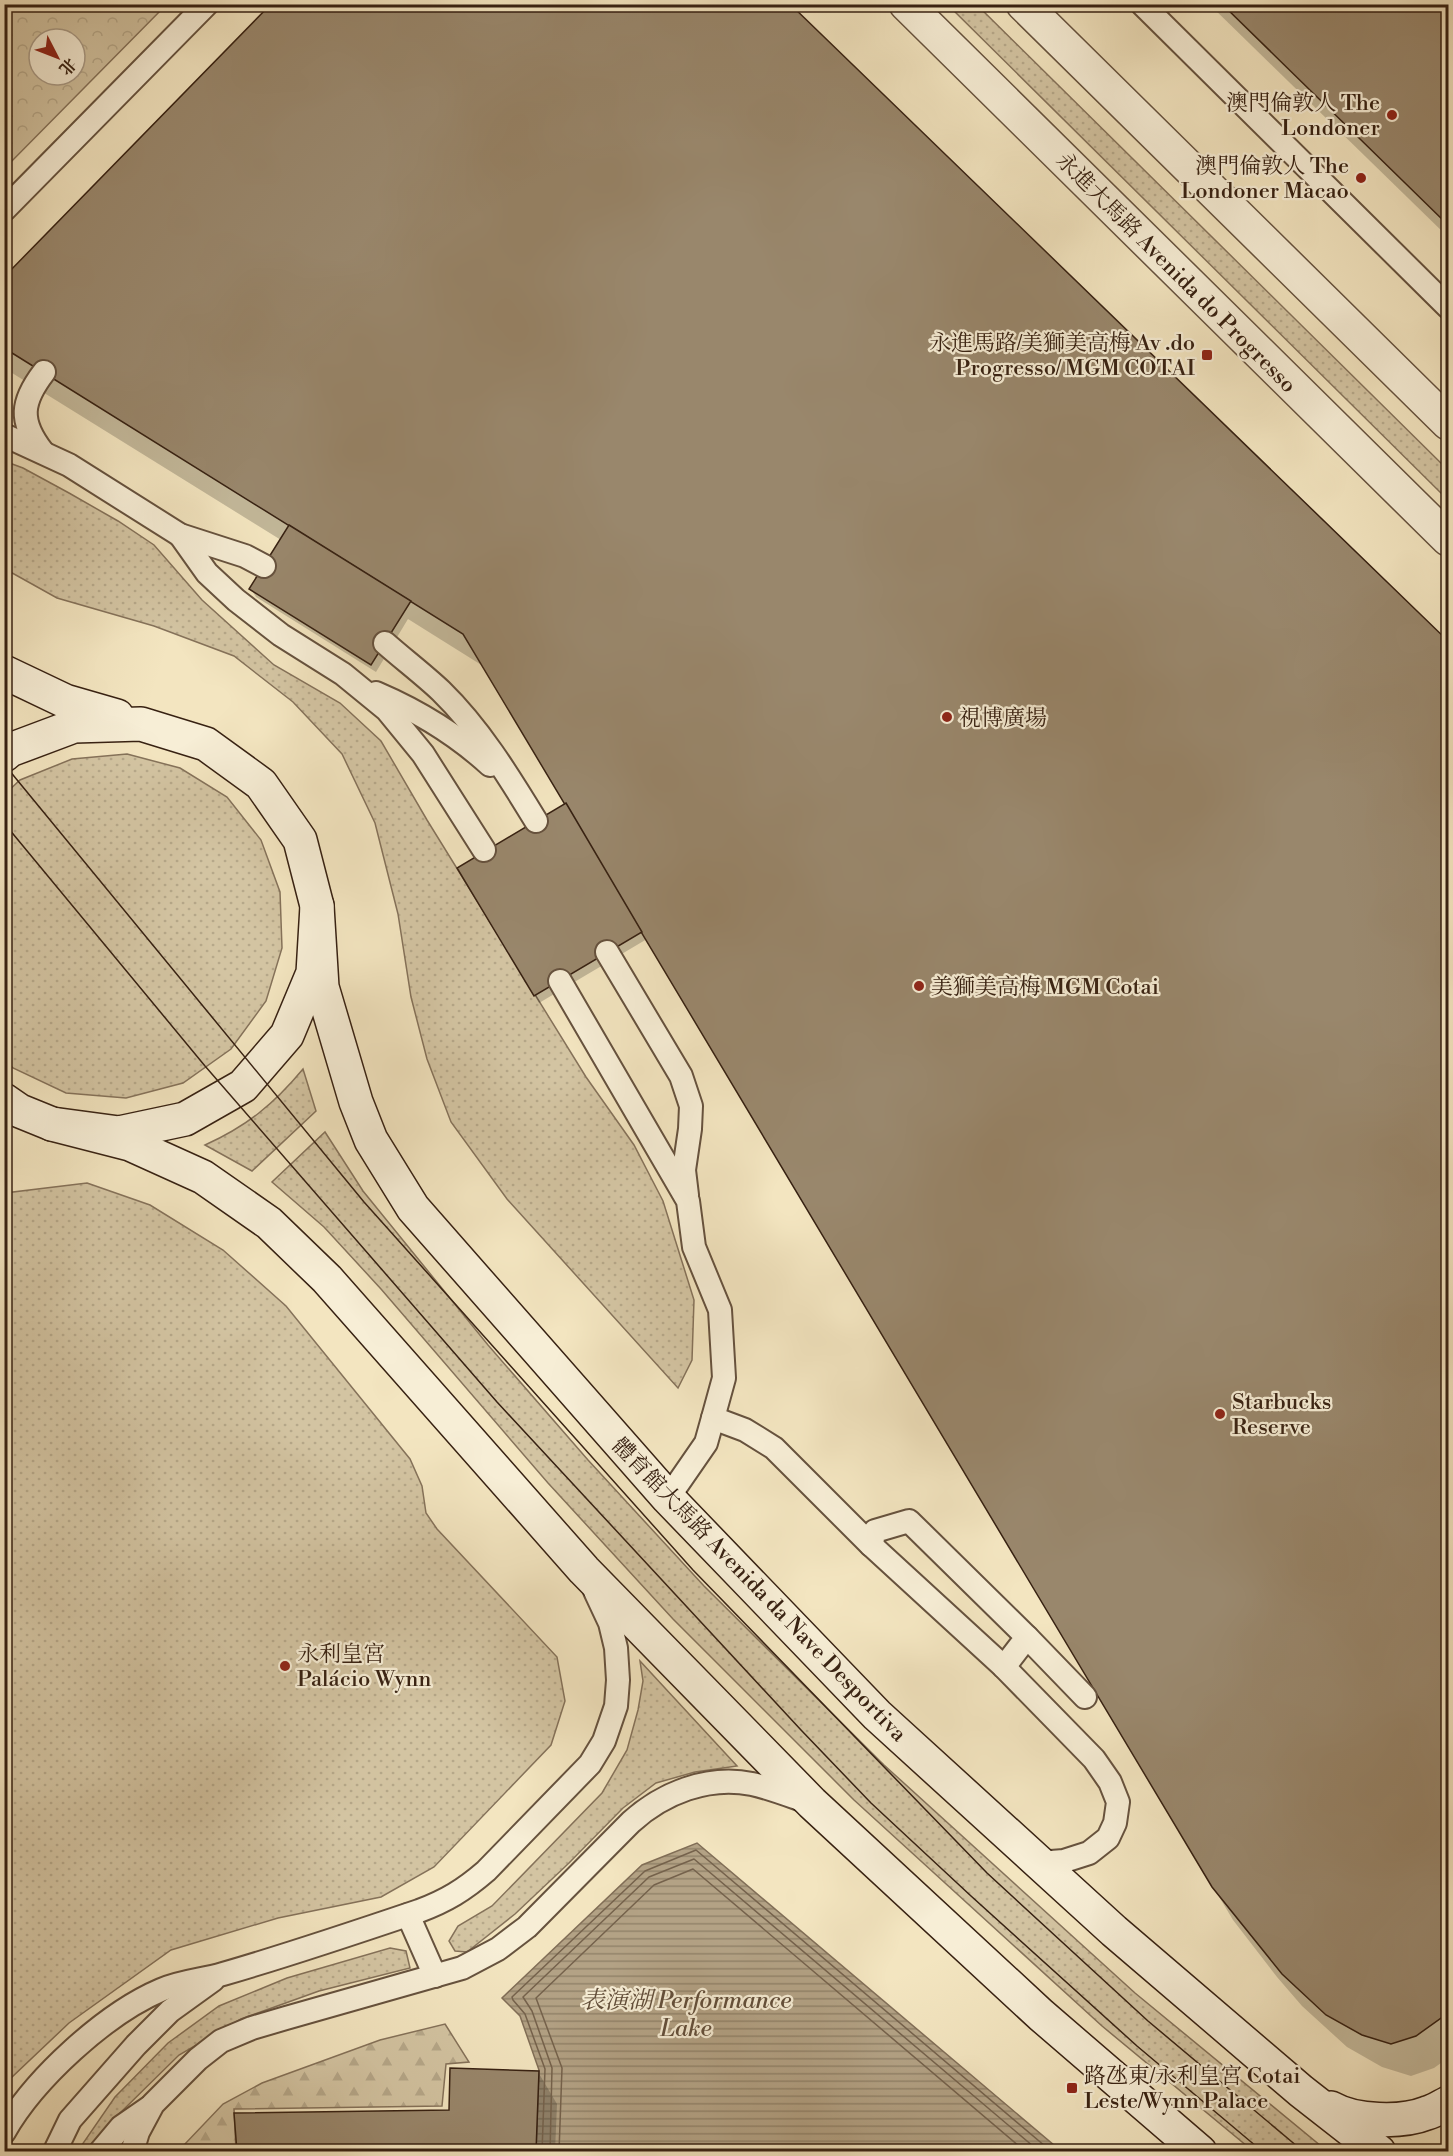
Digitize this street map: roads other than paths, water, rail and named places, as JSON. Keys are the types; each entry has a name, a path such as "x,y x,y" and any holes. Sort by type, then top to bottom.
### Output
{"main road":[{"name":"永進大馬路 Avenida do Progresso","path":"906,4 1449,539"},
{"path":"1023,4 1449,423"},
{"path":"4,672 65,701 206,744 261,784 300,840 317,906 313,973 292,1025 287,1035 243,1086 185,1119 118,1133 52,1124"},
{"path":"4,755 10,750 74,726 141,724"},
{"name":"體育館大馬路 Avenida da Nave Desportiva","path":"317,906 322,987 356,1102 371,1140 413,1208 668,1498 877,1715 1114,1931 1301,2091 1379,2151"},
{"path":"10,1110 52,1124 130,1144 203,1177 269,1223 327,1279 584,1570 812,1803 1041,2014 1200,2151"},
{"path":"1301,2091 1339,2113 1383,2121 1426,2114 1449,2103"}],"lane":[{"path":"4,210 207,4"},
{"path":"1142,4 1449,307"},
{"path":"43,452 27,428 26,414 33,387 44,372"},
{"path":"4,435 69,465 180,535 245,556 264,566"},
{"path":"180,535 207,573 236,600 281,635 344,674 387,710 423,754 484,850"},
{"path":"385,643 441,692 496,759 536,821"},
{"path":"356,684 410,708 439,725 480,756 517,789"},
{"path":"607,952 681,1076 691,1106 684,1170 694,1247 720,1310 724,1378 713,1418 705,1443 668,1498"},
{"path":"560,981 688,1201"},
{"path":"713,1418 745,1430 774,1448 871,1545 1004,1667 1094,1759 1110,1782 1118,1802 1115,1823 1108,1838 1089,1853 1081,1856 1064,1861 1038,1863"},
{"path":"871,1545 875,1531 909,1521 1085,1697"},
{"path":"4,2132 27,2097 55,2066 125,2010 161,1990 180,1983 220,1975 408,1915 445,1901 486,1871 590,1764 604,1741 616,1706 618,1680 616,1648 610,1623 584,1570"},
{"path":"1004,1667 1027,1637"},
{"path":"100,2151 121,2127 153,2104 198,2059 221,2041 252,2028 462,1968 498,1948 527,1927 631,1822 663,1798 693,1787 722,1782 751,1784 812,1803"},
{"path":"408,1915 435,1976"},
{"path":"55,2151 70,2120 136,2045 170,2011 220,1975"},
{"path":"132,2151 138,2132 153,2104"}],"water":[{"name":"表演湖 Performance Lake","path":"697,1843 1061,2151 536,2151 539,2070 520,2016 502,1998 642,1865"}],"tram line":[{"path":"4,764 364,1202 693,1570 987,1873 1148,2021 1304,2152"},
{"path":"4,823 205,1066 497,1402 801,1730 871,1803 971,1896 1137,2046 1263,2152"}],"place":[{"name":"澳門倫敦人 The Londoner","path":"1392,115"},
{"name":"澳門倫敦人 The Londoner Macao","path":"1361,178"},
{"name":"永進馬路/美獅美高梅 Av .do Progresso/ MGM COTAI","path":"1207,355"},
{"name":"視博廣場","path":"947,717"},
{"name":"美獅美高梅 MGM Cotai","path":"919,986"},
{"name":"Starbucks Reserve","path":"1220,1414"},
{"name":"永利皇宮 Palácio Wynn","path":"285,1666"},
{"name":"路氹東/永利皇宮 Cotai Leste/Wynn Palace","path":"1072,2088"}]}
